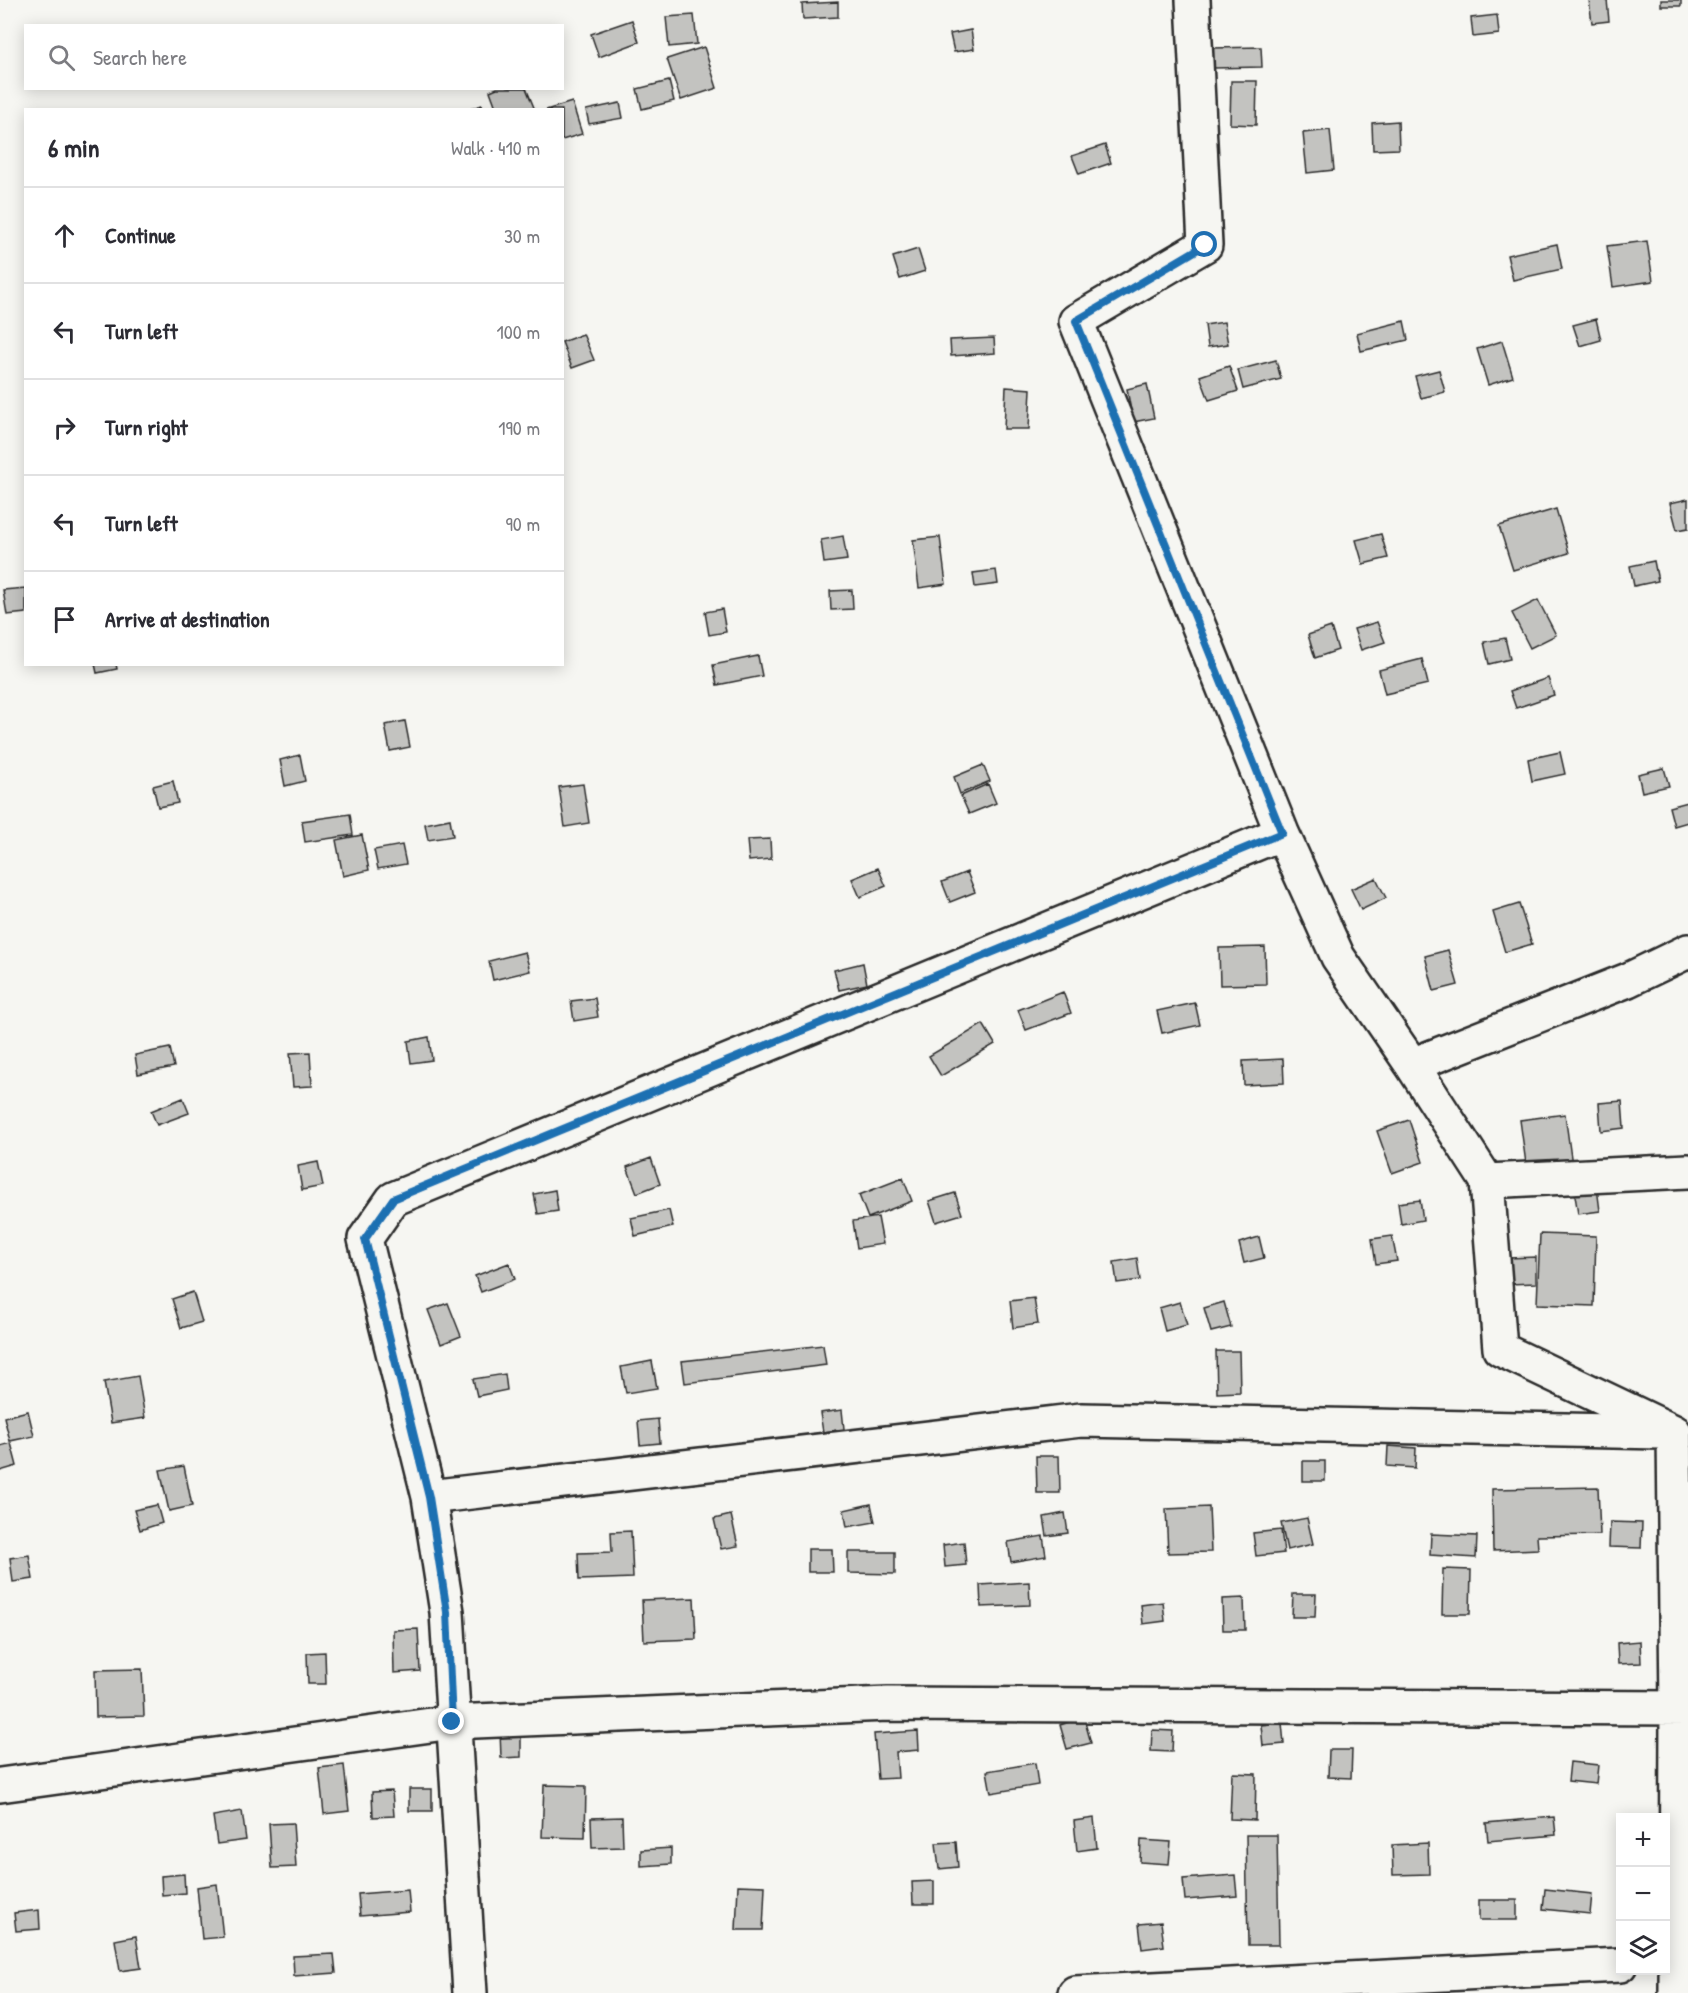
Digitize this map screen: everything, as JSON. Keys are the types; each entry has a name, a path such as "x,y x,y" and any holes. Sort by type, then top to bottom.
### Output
{"street":[{"path":"1193,0 1205,245 1076,321 1282,833 1338,957 1487,1181 1500,1349 1681,1432"},
{"path":"470,1993 447,1612 429,1497 365,1239 393,1199 1282,833"},
{"path":"1412,1065 1628,980 1688,951"},
{"path":"1487,1181 1688,1171"},
{"path":"429,1497 1081,1420 1681,1432"},
{"path":"1676,1970 1683,1708 1681,1432"},
{"path":"0,1785 452,1722 888,1704 1683,1708"},
{"path":"1075,1993 1616,1965"}],"building":[{"path":"1589,0 1607,0 1609,21 1592,23"},
{"path":"1661,0 1681,0 1681,6 1661,6"},
{"path":"838,2 838,17 803,19 802,4"},
{"path":"694,15 697,44 669,47 666,17"},
{"path":"1497,15 1499,34 1473,37 1471,18"},
{"path":"632,20 639,42 599,57 591,34"},
{"path":"971,30 974,49 954,52 950,34"},
{"path":"704,47 717,88 681,100 667,59"},
{"path":"1261,47 1262,67 1213,68 1212,48"},
{"path":"669,81 674,101 642,109 637,89"},
{"path":"1231,81 1257,81 1256,125 1230,124"},
{"path":"527,90 534,108 496,108 490,91"},
{"path":"572,102 582,134 564,139 564,108 552,108"},
{"path":"620,103 623,118 589,124 586,110"},
{"path":"1398,121 1399,149 1373,150 1372,123"},
{"path":"1330,130 1334,170 1307,173 1303,133"},
{"path":"1105,145 1111,163 1079,174 1072,156"},
{"path":"1647,241 1653,281 1613,287 1607,246"},
{"path":"1557,244 1562,269 1513,280 1507,255"},
{"path":"918,249 925,271 900,279 893,257"},
{"path":"1596,319 1601,340 1580,346 1573,325"},
{"path":"1404,321 1408,340 1361,351 1357,333"},
{"path":"1224,322 1228,344 1208,347 1205,325"},
{"path":"583,334 594,360 572,368 564,341"},
{"path":"994,338 995,353 951,356 950,340"},
{"path":"1502,341 1513,377 1488,385 1477,349"},
{"path":"1276,360 1281,379 1243,389 1238,370"},
{"path":"1229,366 1238,391 1209,400 1200,376"},
{"path":"1439,370 1445,392 1421,398 1415,376"},
{"path":"1147,384 1154,418 1133,422 1127,389"},
{"path":"1006,387 1031,389 1029,429 1004,429"},
{"path":"1688,499 1688,528 1677,530 1670,503"},
{"path":"1556,509 1569,553 1513,570 1499,526"},
{"path":"1381,534 1388,558 1363,564 1356,540"},
{"path":"843,536 847,560 824,563 821,540"},
{"path":"940,537 946,584 919,588 913,540"},
{"path":"1654,561 1658,581 1634,586 1630,566"},
{"path":"996,570 998,584 975,587 973,573"},
{"path":"24,588 24,613 7,615 3,590"},
{"path":"852,590 853,609 831,610 830,591"},
{"path":"1538,600 1556,635 1530,648 1512,613"},
{"path":"722,609 726,632 709,635 705,612"},
{"path":"1377,622 1385,642 1361,650 1354,629"},
{"path":"1331,627 1338,650 1315,658 1308,635"},
{"path":"1505,638 1510,659 1489,664 1484,642"},
{"path":"758,656 762,676 717,685 713,665"},
{"path":"1422,659 1428,684 1385,694 1379,670"},
{"path":"95,666 116,666 117,669 97,673"},
{"path":"1548,678 1554,695 1516,708 1510,691"},
{"path":"405,721 410,747 390,751 385,725"},
{"path":"1560,752 1565,774 1532,781 1528,759"},
{"path":"300,755 305,781 285,786 280,760"},
{"path":"983,765 990,781 960,794 954,777"},
{"path":"1664,768 1669,786 1642,792 1638,774"},
{"path":"173,781 178,803 158,807 153,786"},
{"path":"583,784 589,823 565,827 559,787"},
{"path":"988,784 996,803 969,814 961,796"},
{"path":"1688,802 1688,822 1674,826 1669,807"},
{"path":"350,814 353,835 305,842 302,821"},
{"path":"450,819 453,836 428,840 425,824"},
{"path":"362,835 369,870 343,876 336,840"},
{"path":"770,839 771,859 749,861 747,840"},
{"path":"402,845 406,864 378,869 374,850"},
{"path":"878,868 886,886 860,897 852,879"},
{"path":"967,872 975,892 950,902 942,882"},
{"path":"1376,878 1386,898 1361,910 1351,889"},
{"path":"1519,904 1532,944 1505,952 1493,912"},
{"path":"1265,947 1266,984 1220,985 1219,948"},
{"path":"1448,950 1458,985 1434,991 1425,956"},
{"path":"525,952 530,971 493,980 489,961"},
{"path":"863,963 867,984 839,990 834,970"},
{"path":"1063,992 1071,1013 1026,1030 1018,1010"},
{"path":"595,998 598,1017 574,1021 571,1001"},
{"path":"1195,1003 1200,1025 1162,1033 1157,1011"},
{"path":"983,1024 995,1044 941,1076 929,1056"},
{"path":"429,1037 432,1060 411,1063 408,1041"},
{"path":"170,1048 174,1067 138,1074 135,1055"},
{"path":"310,1052 312,1086 293,1087 290,1053"},
{"path":"1283,1059 1284,1083 1244,1085 1243,1061"},
{"path":"183,1098 189,1113 157,1125 151,1111"},
{"path":"1622,1101 1624,1128 1601,1131 1599,1103"},
{"path":"1565,1114 1572,1165 1527,1171 1520,1120"},
{"path":"1409,1120 1423,1162 1392,1173 1377,1131"},
{"path":"651,1158 660,1184 637,1193 627,1167"},
{"path":"318,1162 323,1186 302,1190 298,1166"},
{"path":"903,1178 912,1201 868,1218 859,1195"},
{"path":"1596,1180 1600,1211 1578,1214 1573,1183"},
{"path":"555,1190 558,1211 538,1214 534,1194"},
{"path":"955,1193 962,1214 936,1222 929,1201"},
{"path":"1420,1200 1423,1220 1401,1224 1398,1203"},
{"path":"669,1210 673,1227 635,1236 631,1218"},
{"path":"878,1217 883,1244 857,1248 853,1221"},
{"path":"1540,1234 1596,1236 1594,1306 1537,1304"},
{"path":"1392,1236 1397,1261 1376,1264 1372,1239"},
{"path":"1259,1237 1264,1258 1244,1263 1239,1243"},
{"path":"1536,1257 1536,1283 1510,1284 1509,1258"},
{"path":"1137,1258 1140,1280 1117,1283 1114,1262"},
{"path":"509,1263 515,1279 481,1292 475,1276"},
{"path":"193,1292 202,1322 181,1328 172,1299"},
{"path":"1034,1298 1038,1324 1013,1328 1010,1301"},
{"path":"1180,1302 1187,1325 1165,1331 1159,1308"},
{"path":"1224,1302 1231,1327 1211,1332 1204,1308"},
{"path":"448,1303 461,1336 441,1344 428,1310"},
{"path":"823,1345 826,1365 685,1383 682,1361"},
{"path":"1216,1351 1239,1351 1240,1392 1217,1393"},
{"path":"652,1361 657,1388 626,1393 621,1367"},
{"path":"505,1374 507,1390 477,1396 473,1379"},
{"path":"138,1376 145,1418 111,1423 104,1382"},
{"path":"842,1410 844,1429 823,1432 820,1413"},
{"path":"28,1411 34,1436 10,1441 4,1417"},
{"path":"658,1419 660,1443 640,1445 638,1421"},
{"path":"11,1443 17,1466 0,1471 0,1446"},
{"path":"1388,1446 1416,1448 1415,1468 1387,1466"},
{"path":"1036,1456 1059,1456 1060,1493 1037,1493"},
{"path":"1303,1461 1325,1461 1325,1481 1303,1481"},
{"path":"184,1466 192,1506 169,1511 160,1470"},
{"path":"1598,1487 1600,1535 1537,1536 1538,1549 1493,1551 1492,1489"},
{"path":"871,1504 875,1522 847,1527 844,1510"},
{"path":"157,1505 162,1523 140,1530 134,1510"},
{"path":"1209,1507 1211,1552 1168,1553 1166,1509"},
{"path":"1065,1513 1068,1533 1047,1536 1044,1517"},
{"path":"731,1515 738,1546 721,1549 714,1519"},
{"path":"1307,1518 1313,1544 1287,1550 1281,1523"},
{"path":"1610,1522 1642,1523 1641,1548 1609,1547"},
{"path":"1281,1530 1284,1553 1256,1556 1253,1533"},
{"path":"631,1531 633,1578 579,1580 578,1553 612,1552 611,1532"},
{"path":"1431,1534 1477,1536 1476,1558 1430,1555"},
{"path":"1043,1536 1046,1556 1011,1562 1008,1542"},
{"path":"964,1542 966,1565 945,1567 943,1545"},
{"path":"808,1549 832,1549 833,1572 808,1572"},
{"path":"848,1552 895,1552 895,1574 848,1573"},
{"path":"29,1555 33,1579 13,1582 10,1558"},
{"path":"1443,1569 1471,1570 1470,1614 1442,1614"},
{"path":"1029,1582 1030,1605 981,1607 980,1585"},
{"path":"1293,1594 1316,1594 1315,1617 1292,1617"},
{"path":"694,1598 696,1639 644,1641 642,1600"},
{"path":"1244,1598 1245,1630 1223,1630 1222,1599"},
{"path":"1163,1602 1165,1621 1143,1624 1141,1605"},
{"path":"418,1629 420,1671 394,1673 393,1630"},
{"path":"1640,1641 1641,1663 1618,1664 1617,1643"},
{"path":"325,1652 326,1684 308,1684 307,1653"},
{"path":"142,1669 144,1716 96,1717 95,1670"},
{"path":"1084,1718 1091,1743 1067,1749 1060,1725"},
{"path":"1282,1723 1284,1744 1263,1746 1261,1725"},
{"path":"521,1730 521,1757 501,1758 500,1731"},
{"path":"1152,1730 1173,1731 1172,1752 1151,1751"},
{"path":"918,1731 919,1750 896,1752 898,1778 878,1779 874,1734"},
{"path":"1329,1750 1352,1750 1351,1778 1328,1777"},
{"path":"1570,1762 1598,1765 1596,1784 1568,1781"},
{"path":"1035,1763 1038,1785 991,1793 987,1771"},
{"path":"344,1765 349,1811 324,1814 319,1768"},
{"path":"1232,1773 1256,1774 1255,1820 1230,1819"},
{"path":"544,1785 586,1786 585,1838 542,1837"},
{"path":"409,1789 432,1789 432,1811 409,1811"},
{"path":"392,1791 394,1816 373,1817 372,1792"},
{"path":"242,1811 246,1840 217,1844 213,1816"},
{"path":"622,1817 623,1847 592,1848 591,1818"},
{"path":"1554,1817 1556,1835 1488,1841 1486,1823"},
{"path":"1094,1818 1097,1848 1077,1851 1074,1821"},
{"path":"293,1823 296,1867 272,1868 269,1824"},
{"path":"1246,1835 1277,1835 1279,1945 1248,1945"},
{"path":"1141,1840 1171,1842 1169,1864 1140,1862"},
{"path":"956,1842 958,1867 939,1869 936,1843"},
{"path":"1428,1843 1429,1874 1393,1875 1392,1845"},
{"path":"671,1848 671,1864 641,1866 641,1850"},
{"path":"184,1874 185,1893 162,1895 161,1876"},
{"path":"1235,1875 1237,1896 1185,1900 1183,1879"},
{"path":"934,1881 934,1904 913,1904 912,1882"},
{"path":"217,1884 223,1937 202,1939 197,1887"},
{"path":"738,1885 765,1886 763,1930 736,1930"},
{"path":"1545,1889 1592,1894 1590,1914 1543,1909"},
{"path":"408,1890 410,1912 360,1916 358,1894"},
{"path":"1479,1900 1517,1900 1517,1920 1479,1920"},
{"path":"39,1910 40,1929 16,1931 14,1913"},
{"path":"1161,1922 1164,1946 1142,1949 1139,1924"},
{"path":"136,1936 141,1968 120,1971 115,1940"},
{"path":"334,1954 336,1973 294,1976 293,1956"}],"route":[{"path":"452,1722 447,1612 429,1497 365,1239 393,1199 1282,833 1076,321 1205,245"}]}
